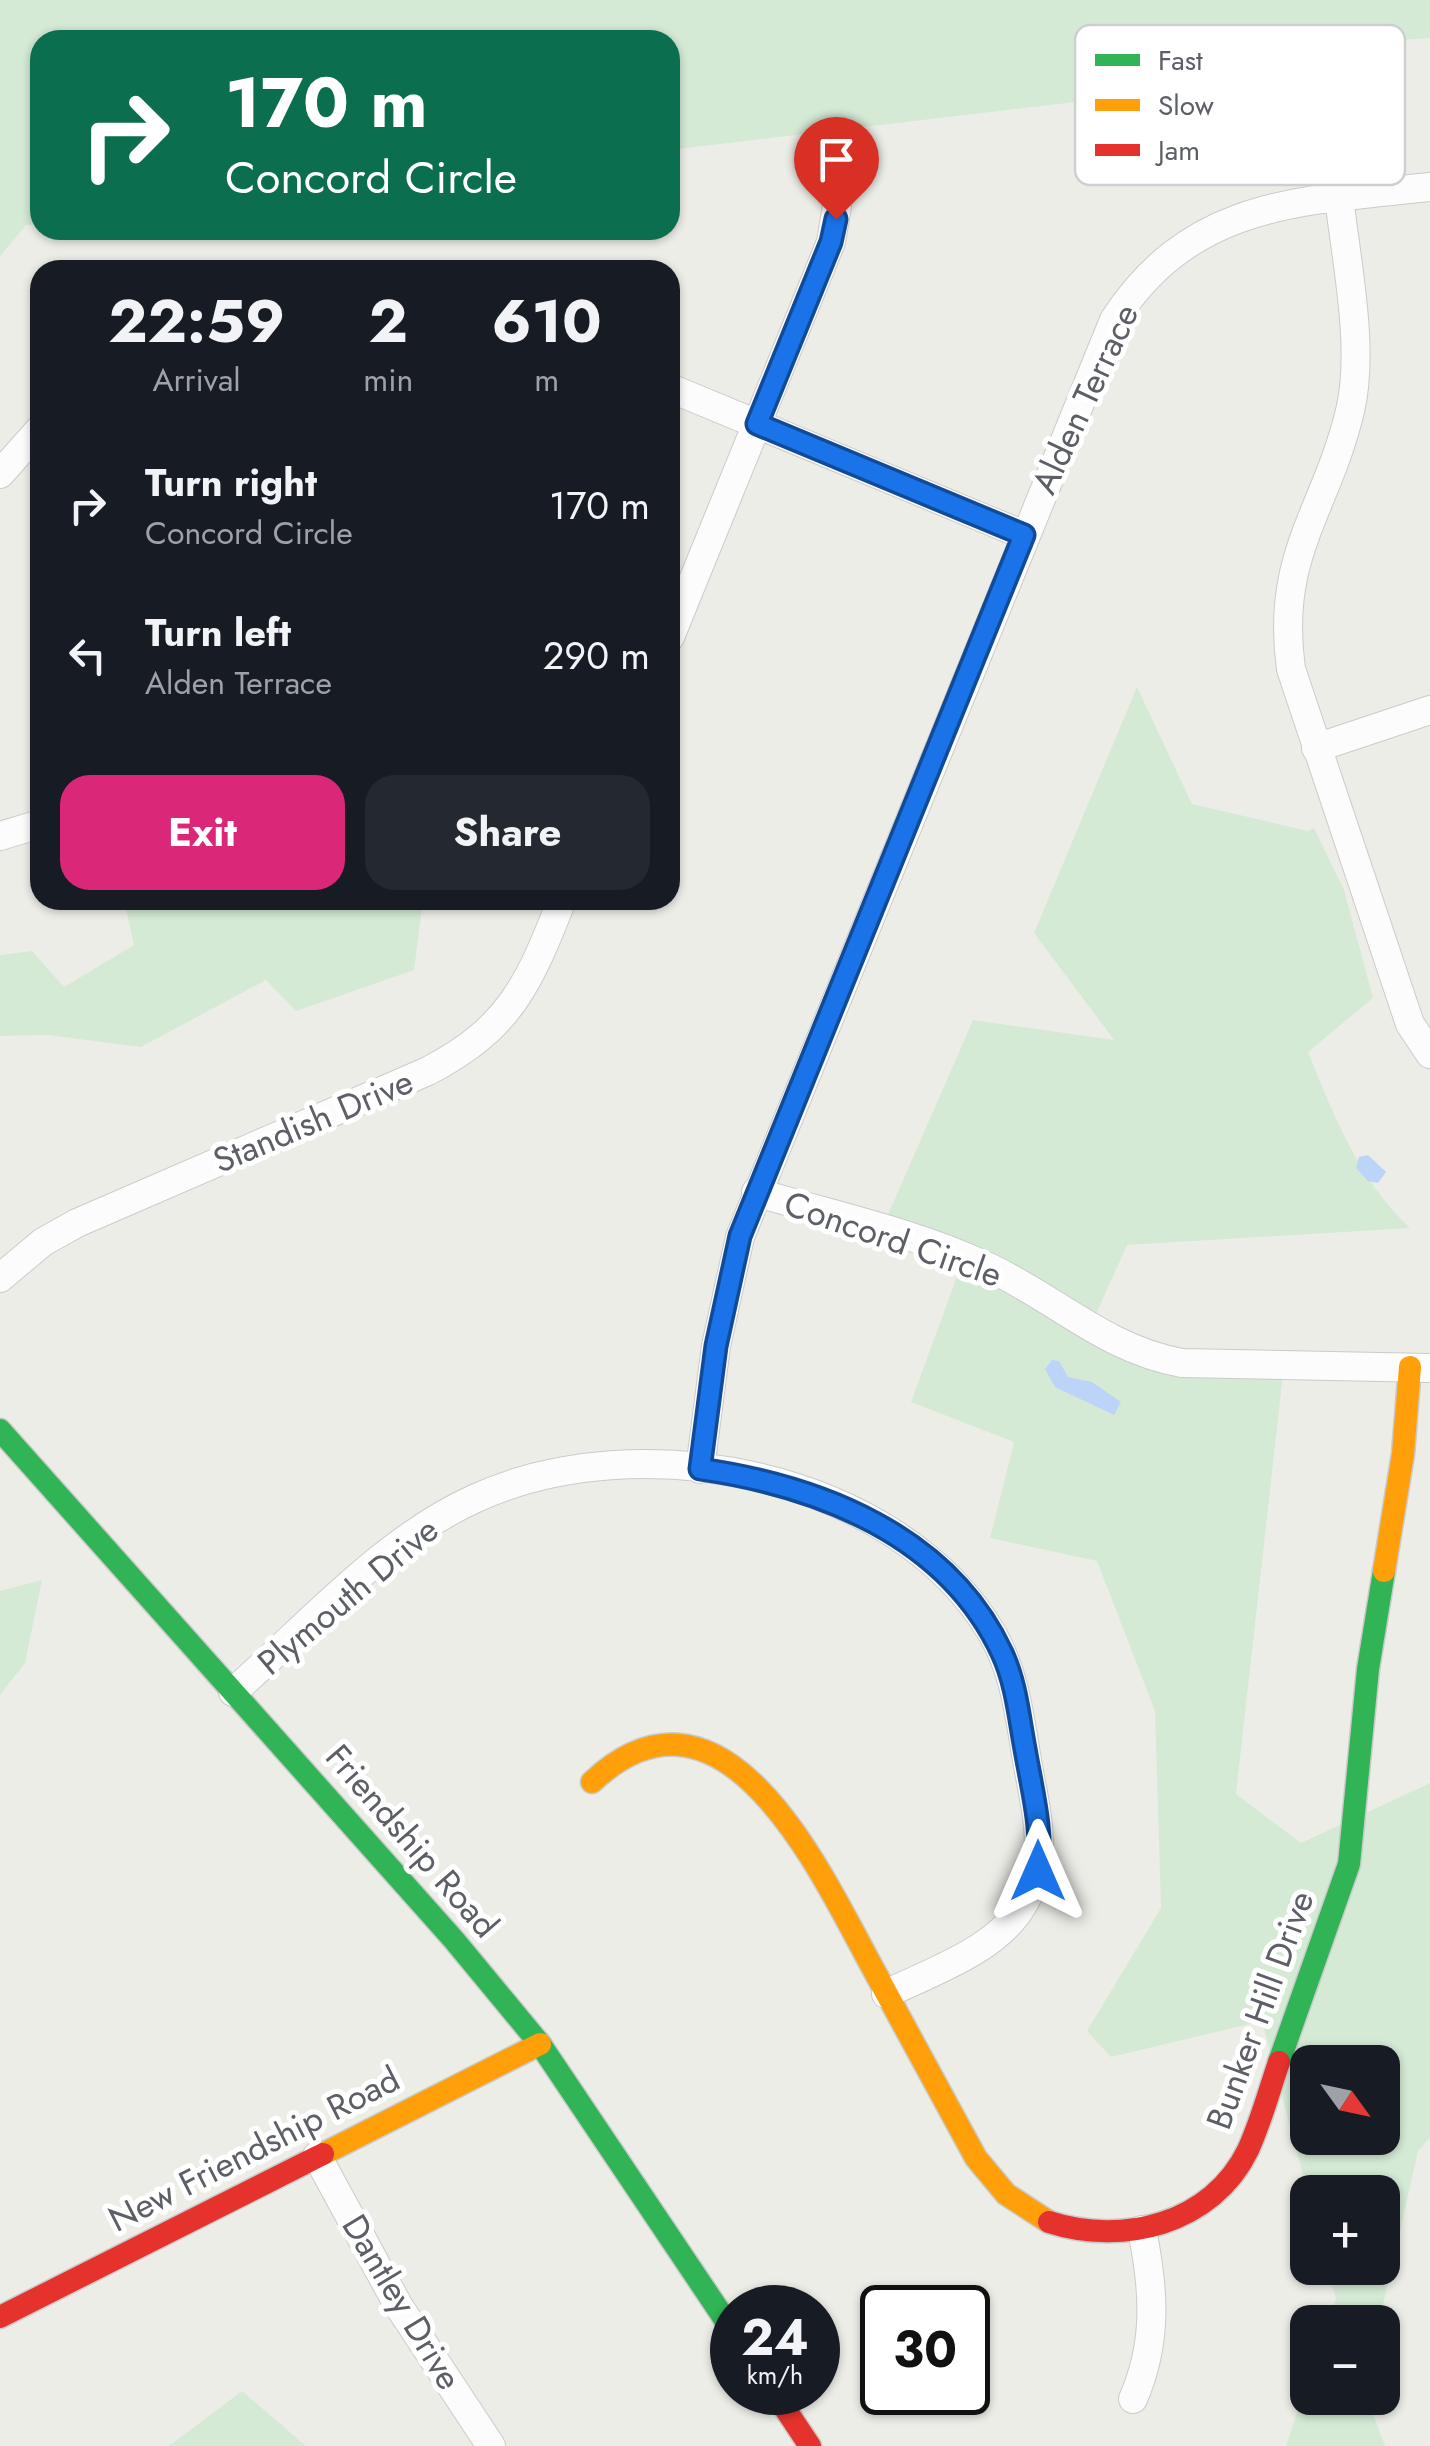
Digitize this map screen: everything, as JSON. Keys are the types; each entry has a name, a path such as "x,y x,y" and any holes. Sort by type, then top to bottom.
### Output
{"street":[{"path":"680,613 831,242 837,206 831,170"},
{"path":"1430,187 1339,197 1355,381 1340,446 1297,553 1287,601 1290,669 1410,1024 1430,1054"},
{"name":"Alden Terrace","path":"680,392 1024,535 1102,344 1128,299 1152,270 1193,237 1232,218 1339,197"},
{"path":"0,474 30,440"},
{"name":"Concord Circle","path":"700,1469 727,1284 756,1192 1024,535"},
{"path":"1316,748 1430,710"},
{"path":"0,836 30,827"},
{"name":"Standish Drive","path":"0,1278 43,1242 77,1223 462,1054 501,1022 522,993 558,910"},
{"name":"Concord Circle","path":"756,1192 967,1257 1018,1283 1102,1337 1151,1357 1182,1362 1420,1368"},
{"name":"Bunker Hill Drive","path":"592,1782 617,1757 665,1744 705,1753 753,1779 795,1828 893,1990 976,2158 1006,2194 1049,2222 1074,2230 1142,2230 1198,2207 1232,2175 1248,2150 1343,1886 1353,1846 1368,1668 1420,1368"},
{"name":"Friendship Road","path":"0,1430 540,2044 710,2297"},
{"name":"Plymouth Drive","path":"234,1692 401,1543 473,1499 573,1469 626,1465 700,1469 792,1486 839,1503 888,1530 930,1560 966,1597 1003,1655 1014,1686 1040,1832 1038,1871 1030,1893 1007,1926 982,1944 893,1990"},
{"name":"New Friendship Road","path":"0,2317 540,2044"},
{"name":"Dantley Drive","path":"317,2156 398,2305 491,2446"},
{"path":"1134,2399 1146,2369 1153,2317 1142,2230"},
{"path":"789,2415 810,2446"}],"green space":[{"path":"0,0 1430,0 1430,38 1405,40 1405,25 1075,25 1075,102 680,149 680,30 30,30 30,225 0,256"},
{"path":"1137,687 1192,804 1308,831 1314,828 1344,890 1373,998 1308,1052 1362,1168 1410,1228 1127,1245 1086,1336 1283,1374 1236,1794 1301,1843 1430,1783 1430,2138 1418,2151 1400,2230 1400,2175 1303,2175 1298,2155 1400,2155 1400,2045 1290,2045 1290,2126 1262,2021 1111,2057 1087,2031 1161,1908 1155,1711 1097,1561 990,1538 1014,1442 911,1402 963,1260 880,1233 973,1020 1114,1040 1034,933"},
{"path":"126,910 422,910 414,970 296,1011 266,980 141,1047 48,1035 0,1036 0,955 32,951 64,987 134,945"},
{"path":"42,1580 25,1663 0,1695 0,1591"},
{"path":"1332,2285 1387,2285 1383,2305 1334,2305"},
{"path":"242,2391 306,2446 169,2446"},
{"path":"1296,2415 1373,2415 1385,2446 1286,2446"}],"water":[{"path":"1368,1155 1386,1172 1378,1183 1368,1181 1356,1168 1359,1157"},
{"path":"1052,1360 1059,1361 1068,1377 1092,1382 1121,1402 1114,1415 1055,1387 1045,1369"}],"traffic: fast":[{"path":"0,1430 454,1940 540,2044 710,2297"},
{"path":"1279,2062 1349,1864 1368,1669 1384,1571"}],"traffic: slow":[{"path":"1384,1571 1403,1454 1410,1367"},
{"path":"592,1782 640,1751 684,1745 724,1761 761,1792 795,1833 824,1879 976,2158 1006,2194 1049,2222"},
{"path":"323,2154 540,2044"}],"traffic: jam":[{"path":"1049,2222 1077,2229 1135,2229 1189,2212 1232,2175 1248,2150 1279,2062"},
{"path":"0,2317 323,2154"},
{"path":"789,2415 810,2446"}],"route":[{"path":"836,219 831,242 757,424 1024,535 788,1109 740,1236 716,1346 700,1469 756,1477 839,1503 888,1530 930,1560 966,1597 992,1634 1014,1686 1040,1832 1038,1871"}]}
